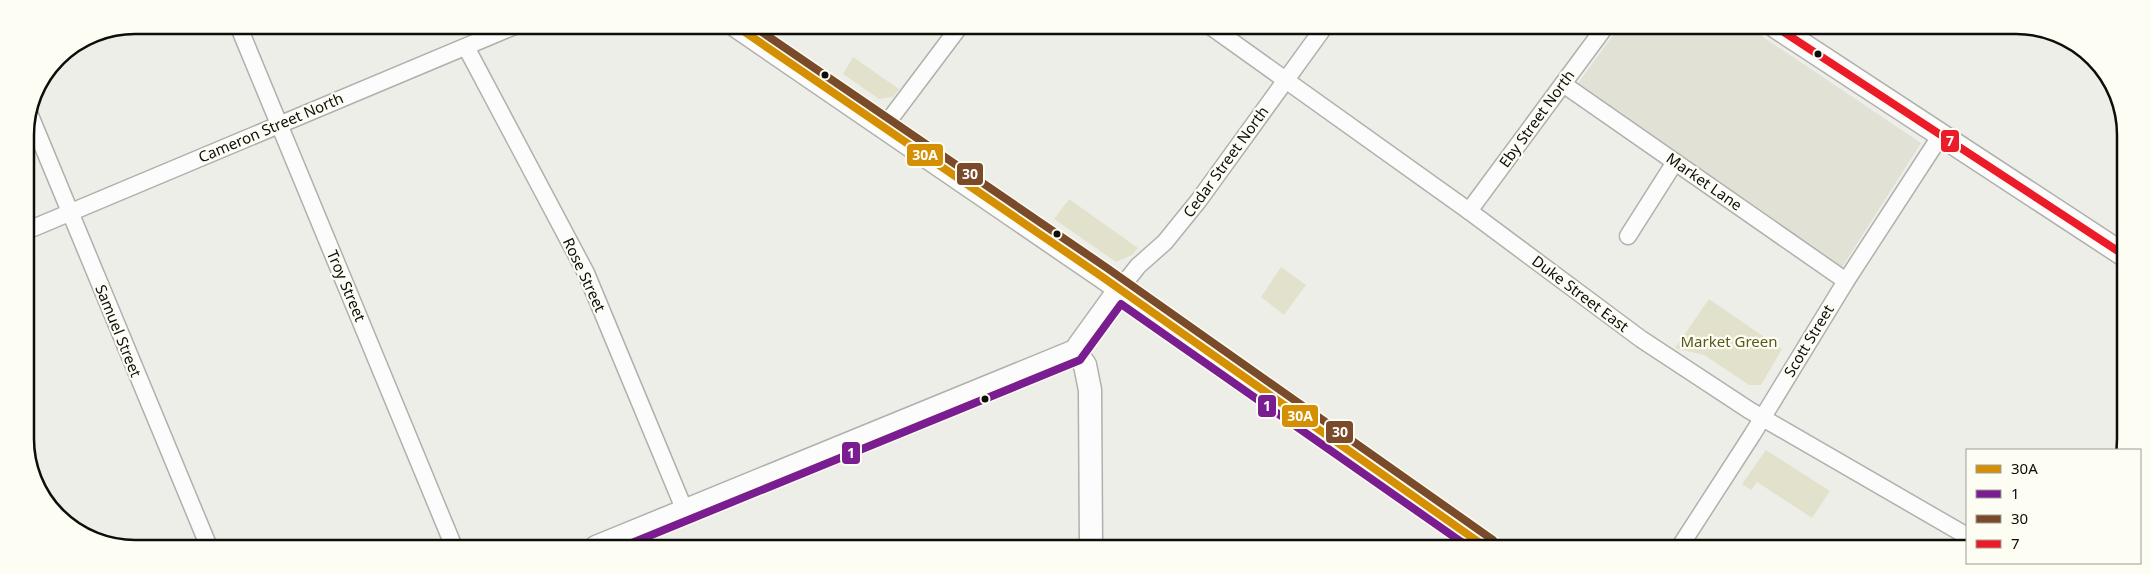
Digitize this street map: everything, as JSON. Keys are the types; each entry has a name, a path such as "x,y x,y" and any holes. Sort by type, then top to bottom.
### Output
{"main road":[{"path":"748,34 1119,290 1476,540"},
{"path":"1787,34 2117,250"},
{"path":"613,540 1075,350 1119,290"},
{"path":"1075,350 1085,365 1090,390 1091,540"}],"street":[{"name":"Troy Street","path":"242,34 451,540"},
{"name":"Cameron Street North","path":"34,228 496,34"},
{"path":"884,127 954,34"},
{"name":"Duke Street East","path":"1221,34 1469,211 1641,339 1763,418 1966,535"},
{"name":"Cedar Street North","path":"1119,290 1138,266 1165,242 1199,200 1319,34"},
{"name":"Eby Street North","path":"1469,211 1600,34"},
{"name":"Rose Street","path":"466,47 586,273 685,511"},
{"name":"Market Lane","path":"1563,84 1846,281"},
{"name":"Samuel Street","path":"34,127 206,540"},
{"name":"Scott Street","path":"1684,540 1763,418 1846,281 1941,135"},
{"path":"1628,236 1676,162"}],"shaded area":[{"path":"1614,34 1758,34 1921,143 1839,272 1576,86"}],"green space":[{"path":"853,57 899,89 893,97 879,99 843,74"},
{"path":"1069,199 1138,248 1132,255 1116,262 1054,219"},
{"path":"1281,267 1306,285 1284,315 1261,297"},
{"name":"Market Green","path":"1709,299 1782,349 1761,385 1749,385 1704,355 1675,348"},
{"path":"1766,450 1830,491 1812,518 1757,482 1751,490 1742,484"}],"transit line":[{"name":"30A","path":"748,34 1101,276 1476,540"},
{"name":"30","path":"765,34 1107,268 1493,540"},
{"name":"7","path":"1787,34 2117,250"},
{"name":"1","path":"639,540 1080,360 1121,304 1459,540"}]}
